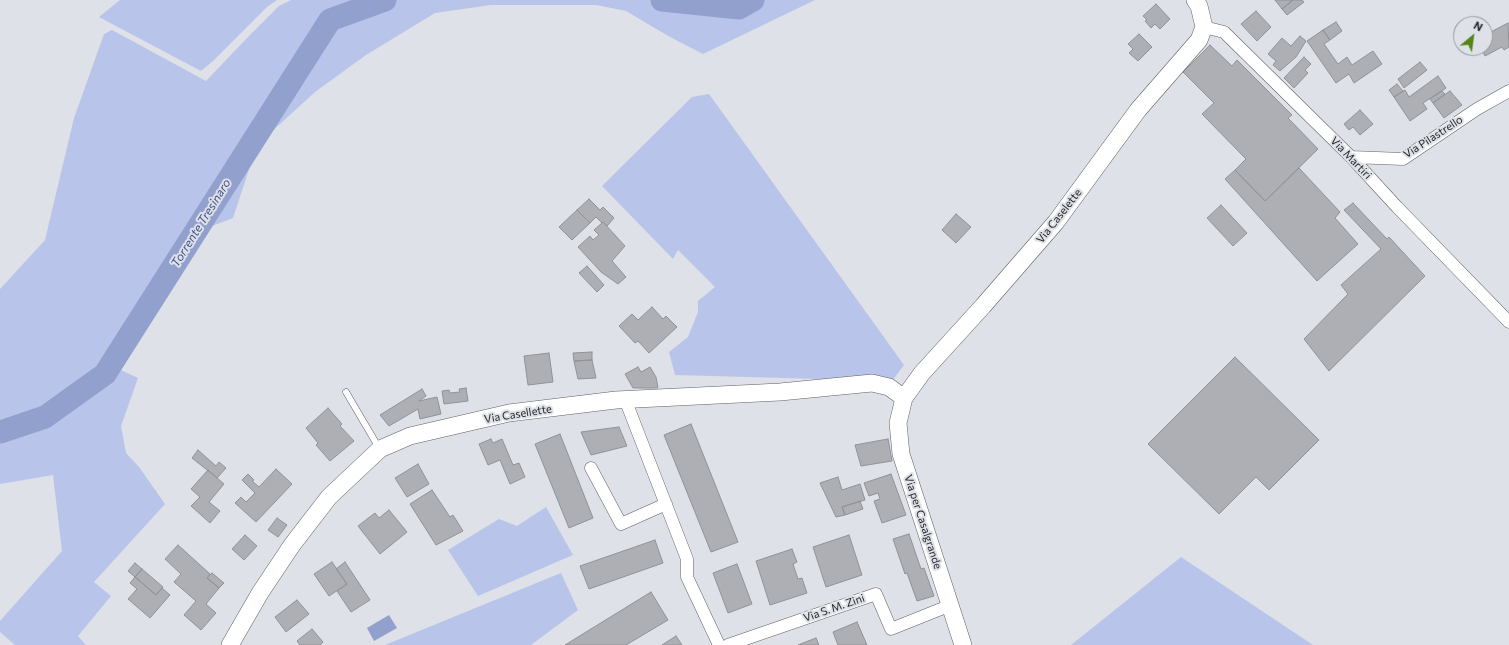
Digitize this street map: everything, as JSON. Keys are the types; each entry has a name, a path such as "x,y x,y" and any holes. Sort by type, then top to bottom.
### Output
{"street":[{"path":"1195,0 1199,6 1204,27"},
{"name":"Via Martiri","path":"1204,27 1224,32 1351,157 1397,208 1509,322"},
{"name":"Via Caselette","path":"904,398 909,389 922,373 1056,222 1138,110 1199,40 1204,27"},
{"name":"Via Pilastrello","path":"1351,157 1403,159 1477,109 1509,91"},
{"name":"Via Casellette","path":"230,645 292,544 329,497 380,449 410,436 509,413 625,399 780,392 872,383 889,387 904,398"},
{"name":"Via per Casalgrande","path":"904,398 898,423 901,454 963,645"},
{"path":"625,399 687,559 687,577 719,645"},
{"path":"591,468 621,524 666,504"},
{"name":"Via S. M. Zini","path":"728,645 876,594 891,629 942,609"}],"lane":[{"path":"346,392 380,449"}],"shaded area":[{"path":"120,0 277,0 267,7 201,71 99,17"},
{"path":"291,0 815,0 703,54 670,37 626,11 596,5 491,5 435,13 366,55 315,92 257,145 233,218 207,228 121,370 138,378 121,426 126,453 139,467 165,504 94,582 111,596 78,636 86,645 15,645 0,632 0,621 62,551 53,475 0,484 0,289 45,240 74,118 104,34 112,30 206,81 279,6"},
{"path":"709,94 904,365 892,381 675,375 669,352 688,337 698,312 698,301 715,287 678,250 673,259 602,186 692,97"},
{"path":"546,507 573,555 478,596 448,550 499,519 517,526"},
{"path":"1181,557 1313,645 1071,645"},
{"path":"561,573 578,610 531,645 385,645"},
{"path":"389,615 397,628 374,641 367,628"}],"building":[{"path":"1275,0 1293,0 1282,9"},
{"path":"1293,0 1302,0 1304,2 1287,15 1282,9"},
{"path":"1156,4 1170,19 1160,29 1155,24 1151,28 1143,16"},
{"path":"1256,11 1271,27 1257,41 1241,24"},
{"path":"1336,22 1342,31 1330,40 1323,30"},
{"path":"1508,23 1509,47 1504,50 1502,47 1493,52 1493,31"},
{"path":"1323,30 1330,40 1324,44 1338,64 1347,57 1352,65 1373,51 1382,64 1354,83 1349,74 1336,83 1307,41"},
{"path":"1139,34 1152,47 1138,61 1129,53 1133,49 1128,44"},
{"path":"1300,36 1306,41 1296,57 1280,71 1273,65 1276,61 1268,54 1282,38 1291,46"},
{"path":"1210,45 1232,66 1237,60 1292,115 1288,118 1318,149 1265,201 1235,170 1246,159 1202,114 1214,103 1183,72"},
{"path":"1304,57 1311,64 1305,70 1308,73 1294,88 1284,78"},
{"path":"1420,62 1427,70 1404,88 1398,79"},
{"path":"1438,76 1446,88 1423,103 1427,109 1410,121 1394,97 1405,90 1409,97"},
{"path":"1397,84 1403,91 1394,97 1389,90"},
{"path":"1442,91 1445,94 1433,103 1430,99"},
{"path":"1450,91 1462,105 1444,118 1433,103"},
{"path":"1360,110 1373,124 1360,135 1353,127 1349,130 1344,124"},
{"path":"1299,168 1340,212 1335,218 1358,244 1317,281 1225,179 1235,170 1265,201"},
{"path":"589,199 600,210 603,207 614,218 607,226 596,217 590,223 577,210"},
{"path":"1353,203 1387,239 1389,237 1425,276 1329,371 1304,339 1348,294 1341,285 1381,249 1344,210"},
{"path":"1221,205 1247,233 1233,246 1207,218"},
{"path":"577,210 590,223 572,240 559,227"},
{"path":"956,214 971,227 956,243 942,230"},
{"path":"603,222 625,246 612,261 626,277 618,284 601,272 578,247 590,236 593,240 599,235 594,230"},
{"path":"587,266 604,285 597,292 579,273"},
{"path":"652,307 663,319 666,316 677,327 649,353 638,341 635,343 619,326 632,314 638,320"},
{"path":"592,352 592,360 574,361 573,353"},
{"path":"549,353 553,382 528,385 524,356"},
{"path":"1235,357 1319,440 1269,490 1256,477 1219,514 1148,444"},
{"path":"592,360 596,378 578,379 574,361"},
{"path":"638,367 641,372 650,367 656,377 658,388 633,388 625,374"},
{"path":"466,388 468,401 444,404 442,391 449,390 450,393 460,392 459,389"},
{"path":"422,389 426,396 419,401 437,397 441,414 420,419 418,409 389,426 380,415"},
{"path":"328,408 342,424 340,426 354,441 330,461 316,445 318,443 306,428"},
{"path":"691,424 738,542 711,552 664,435"},
{"path":"619,427 627,446 591,455 581,432"},
{"path":"560,434 593,518 569,528 535,444"},
{"path":"491,439 493,443 502,439 513,465 519,463 525,477 510,484 500,460 488,465 479,444"},
{"path":"888,439 892,461 861,466 855,445"},
{"path":"198,450 216,466 219,462 226,468 217,478 192,458"},
{"path":"418,464 429,484 407,497 395,478"},
{"path":"276,469 292,484 256,522 235,503 241,497 246,502 255,493 242,480 248,474 254,480 252,481 259,487"},
{"path":"208,470 224,484 209,502 220,511 210,523 191,506 200,497 191,489"},
{"path":"891,474 906,515 882,523 874,501 880,499 878,493 869,496 864,483"},
{"path":"838,477 842,490 860,484 865,500 842,507 845,515 836,517 820,483"},
{"path":"432,490 450,517 453,515 463,531 436,545 410,504"},
{"path":"860,501 863,509 845,515 842,507"},
{"path":"389,510 407,532 380,554 358,526 375,513 379,518"},
{"path":"277,518 287,525 278,537 268,530"},
{"path":"909,534 921,569 924,568 934,596 917,601 907,573 905,574 893,539"},
{"path":"245,535 257,546 244,560 232,549"},
{"path":"849,535 862,575 826,587 813,547"},
{"path":"655,540 663,563 589,589 580,566"},
{"path":"178,545 210,574 207,578 219,588 206,604 216,613 201,630 184,615 196,601 174,582 181,574 165,559"},
{"path":"792,549 797,562 793,564 798,579 802,578 807,593 770,605 756,561"},
{"path":"332,562 347,584 329,596 314,574"},
{"path":"345,562 370,600 351,612 337,591 347,584 336,569"},
{"path":"135,563 142,569 135,577 128,571"},
{"path":"737,564 752,604 728,613 713,573"},
{"path":"142,569 163,587 156,595 135,577"},
{"path":"212,573 224,583 219,588 207,578"},
{"path":"135,577 156,595 162,588 170,595 150,618 128,599 137,589 130,583"},
{"path":"651,592 668,620 626,645 565,645"},
{"path":"297,600 309,614 286,632 275,617"},
{"path":"857,622 867,645 838,645 833,632"},
{"path":"312,629 323,642 320,645 300,645 297,641"},
{"path":"676,636 682,645 662,645"},
{"path":"816,638 819,645 798,645"}],"waterway":[{"name":"Torrente Tresinaro","path":"0,432 45,417 105,374 330,20 385,0"},
{"name":"Torrente Tresinaro","path":"662,0 739,8 753,0"}]}
